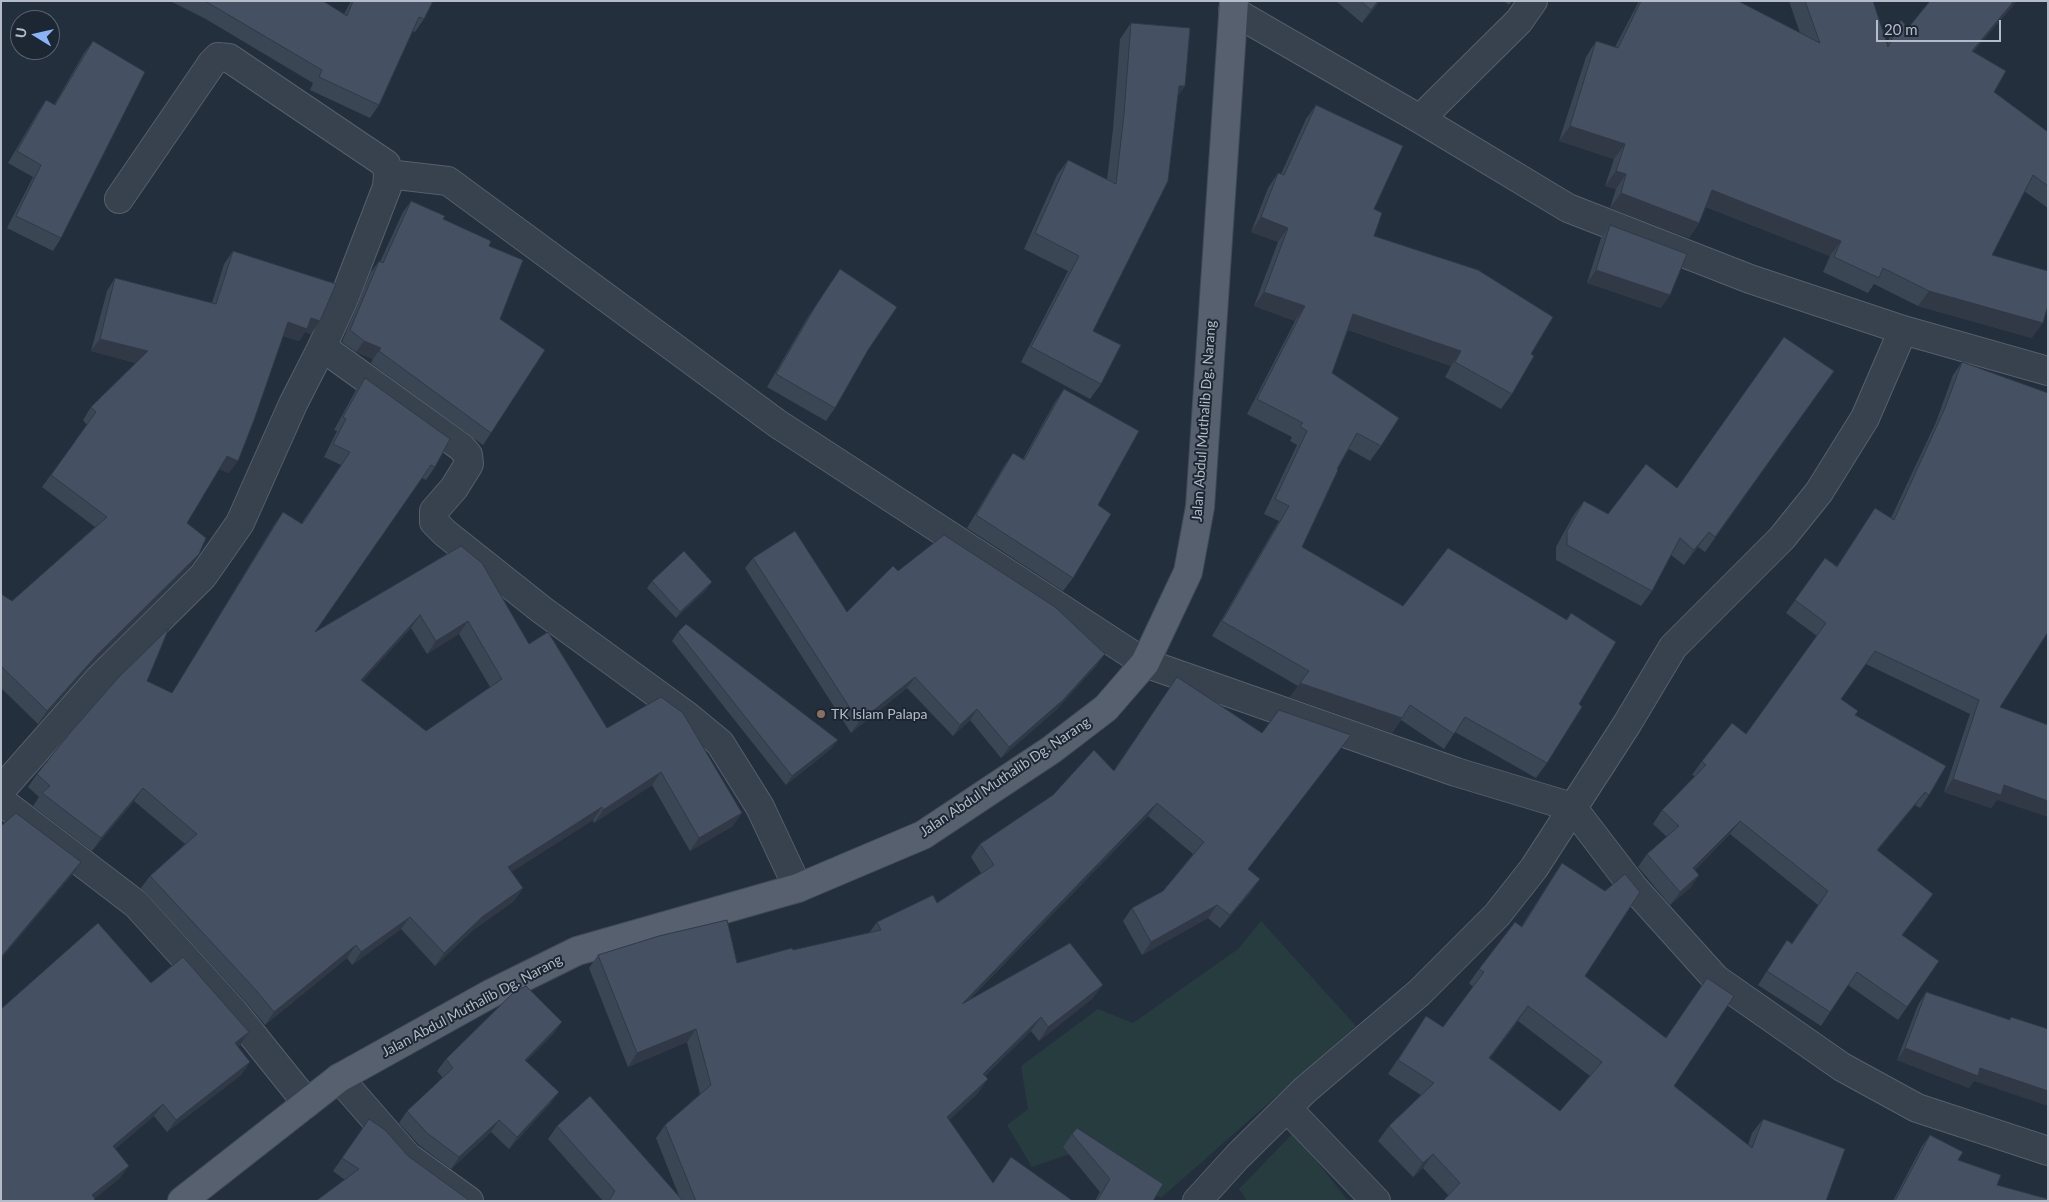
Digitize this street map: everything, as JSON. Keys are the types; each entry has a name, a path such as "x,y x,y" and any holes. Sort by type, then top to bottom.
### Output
{"main road":[{"name":"Jalan Abdul Muthalib Dg. Narang","path":"182,1201 339,1078 490,994 577,951 798,888 923,835 1051,750 1106,708 1145,663 1188,572 1200,507 1233,6"}],"street":[{"path":"1420,119 1519,21 1533,1"},
{"path":"1233,6 1568,208 1750,279 1903,330 2048,371"},
{"path":"1,790 98,680 203,576 240,523 293,404 345,296 383,196 388,174 386,164 229,58 218,57 119,199"},
{"path":"388,174 448,181 778,424 1145,663 1456,772 1572,808 1634,888 1716,979 1842,1068 1916,1108 2048,1151"},
{"path":"1197,1201 1238,1156 1305,1090 1419,993 1497,916 1534,868 1673,648 1782,538 1819,492 1865,418 1903,330"},
{"path":"322,347 468,455 469,464 454,488 434,511 434,522 444,533 542,610 686,715 720,743 760,807 798,888"},
{"path":"1,802 136,904 234,1012 307,1104"},
{"path":"339,1078 408,1157 470,1201"},
{"path":"1287,1108 1376,1201"}],"green space":[{"path":"1261,921 1356,1026 1161,1198 1082,1150 1032,1167 1007,1125 1028,1109 1021,1066 1098,1009 1133,1023 1238,949"},
{"path":"1294,1132 1348,1201 1247,1201 1239,1189"}],"building":[{"path":"205,1 323,1 347,16 353,1 433,1 424,19 419,17 379,105 319,77 322,70"},
{"path":"1361,1 1378,1 1371,10"},
{"path":"1641,1 1738,1 1820,43 1805,1 1873,1 1888,47 1901,20 1908,28 1930,1 2014,1 1972,51 2006,71 1994,92 2048,132 2048,186 2033,175 1992,255 2048,271 2048,305 2043,323 1929,291 1883,268 1879,278 1834,257 1841,241 1712,190 1699,223 1621,193 1626,174 1616,171 1625,144 1570,126 1596,41 1618,48"},
{"path":"1131,23 1190,28 1185,86 1179,86 1168,181 1093,331 1121,345 1101,384 1031,347 1079,256 1035,233 1068,160 1116,184"},
{"path":"93,41 145,72 61,238 16,216 41,165 17,151 46,100 55,105"},
{"path":"1316,105 1403,146 1374,209 1382,213 1374,236 1478,270 1553,317 1531,354 1534,356 1512,394 1455,362 1461,351 1353,314 1332,373 1399,418 1381,446 1357,433 1337,469 1302,547 1403,606 1448,548 1567,620 1571,613 1616,642 1579,704 1582,707 1547,763 1465,717 1454,734 1410,705 1402,718 1300,683 1309,671 1222,621 1289,506 1275,499 1307,431 1300,426 1303,423 1257,399 1305,306 1264,292 1288,228 1261,217 1278,173 1284,175"},
{"path":"411,201 445,216 443,219 491,241 489,246 523,260 500,319 545,350 491,433 379,351 381,348 364,341 350,330 379,261 383,263"},
{"path":"1610,225 1687,254 1670,295 1596,270"},
{"path":"233,251 336,284 320,321 311,318 307,329 288,322 238,461 227,456 187,523 206,538 199,554 96,656 47,711 1,666 1,594 12,601 107,517 51,475 96,412 91,407 148,351 100,339 115,278 216,304"},
{"path":"840,269 897,307 868,350 835,408 776,374 815,307"},
{"path":"1784,337 1834,371 1715,537 1709,532 1694,550 1680,538 1652,591 1567,545 1567,531 1584,501 1608,514 1646,464 1677,488"},
{"path":"1962,362 2048,393 2048,632 2000,707 2048,725 2048,801 2004,785 2001,795 1953,779 1979,700 1875,651 1841,699 1858,711 1855,715 1946,766 1929,795 1925,792 1877,850 1933,894 1902,935 1939,961 1907,1007 1857,972 1830,1012 1767,971 1787,940 1792,944 1828,891 1740,821 1693,868 1699,875 1680,892 1647,854 1679,826 1662,810 1706,765 1702,761 1732,723 1746,734 1826,623 1795,600 1825,558 1837,567 1875,508 1894,520 1945,408"},
{"path":"365,378 450,439 435,467 431,465 315,632 461,546 482,563 529,644 548,632 607,728 661,697 683,713 742,813 699,838 661,772 603,810 602,807 508,867 523,888 482,917 444,953 410,917 361,952 356,945 274,1012 150,876 197,834 143,788 101,838 42,793 50,786 37,774 118,678 169,628 147,681 172,693 283,512 302,524 350,452 333,444 346,419 343,417","holes":["420,615 436,641 468,621 502,679 426,731 361,680"]},
{"path":"1064,389 1139,431 1098,505 1111,514 1073,578 976,515 1013,453 1024,460"},
{"path":"795,531 847,612 893,566 898,571 944,535 1055,607 1105,654 1063,700 1009,747 977,709 960,725 915,677 859,722 753,558"},
{"path":"684,551 712,582 680,612 652,581"},
{"path":"686,624 838,740 792,776 678,632"},
{"path":"1177,677 1262,733 1279,710 1351,735 1248,869 1260,879 1230,915 1217,905 1151,942 1132,908 1163,891 1204,842 1157,803 962,1004 1070,943 1103,985 1048,1027 1041,1017 983,1074 988,1079 947,1117 993,1183 1011,1157 1073,1201 696,1201 665,1125 711,1085 696,1029 637,1053 598,955 659,936 727,920 737,963 792,948 793,950 881,930 877,922 933,895 937,903 994,865 980,844 1053,795 1094,750 1114,771"},
{"path":"16,813 81,862 1,957 1,826"},
{"path":"1562,863 1605,891 1625,874 1640,892 1585,976 1666,1038 1707,978 1734,996 1674,1086 1752,1148 1763,1119 1845,1149 1826,1201 1443,1201 1460,1183 1433,1154 1423,1163 1389,1126 1434,1083 1398,1060 1426,1016 1443,1027 1484,972 1479,969 1515,922 1522,927","holes":["1528,1006 1602,1062 1560,1111 1489,1058"]},
{"path":"98,923 151,983 183,957 249,1032 235,1043 250,1062 176,1120 163,1104 113,1146 129,1166 92,1195 95,1199 93,1201 1,1201 1,1009"},
{"path":"526,986 562,1022 525,1060 559,1092 517,1137 499,1120 459,1157 427,1133 407,1111 453,1068 446,1059 514,992"},
{"path":"1926,992 2010,1020 2011,1017 2048,1029 2048,1091 1980,1068 1978,1076 1905,1048"},
{"path":"590,1096 683,1201 609,1201 615,1191 557,1126"},
{"path":"369,1119 385,1130 408,1156 470,1201 316,1201 359,1169 342,1158"},
{"path":"1077,1128 1163,1184 1153,1201 1097,1201 1110,1179 1072,1134"},
{"path":"1930,1135 1963,1152 1958,1160 2001,1175 1997,1185 2048,1199 2048,1201 1895,1201"}],"place":[{"name":"TK Islam Palapa","path":"821,714"}]}
